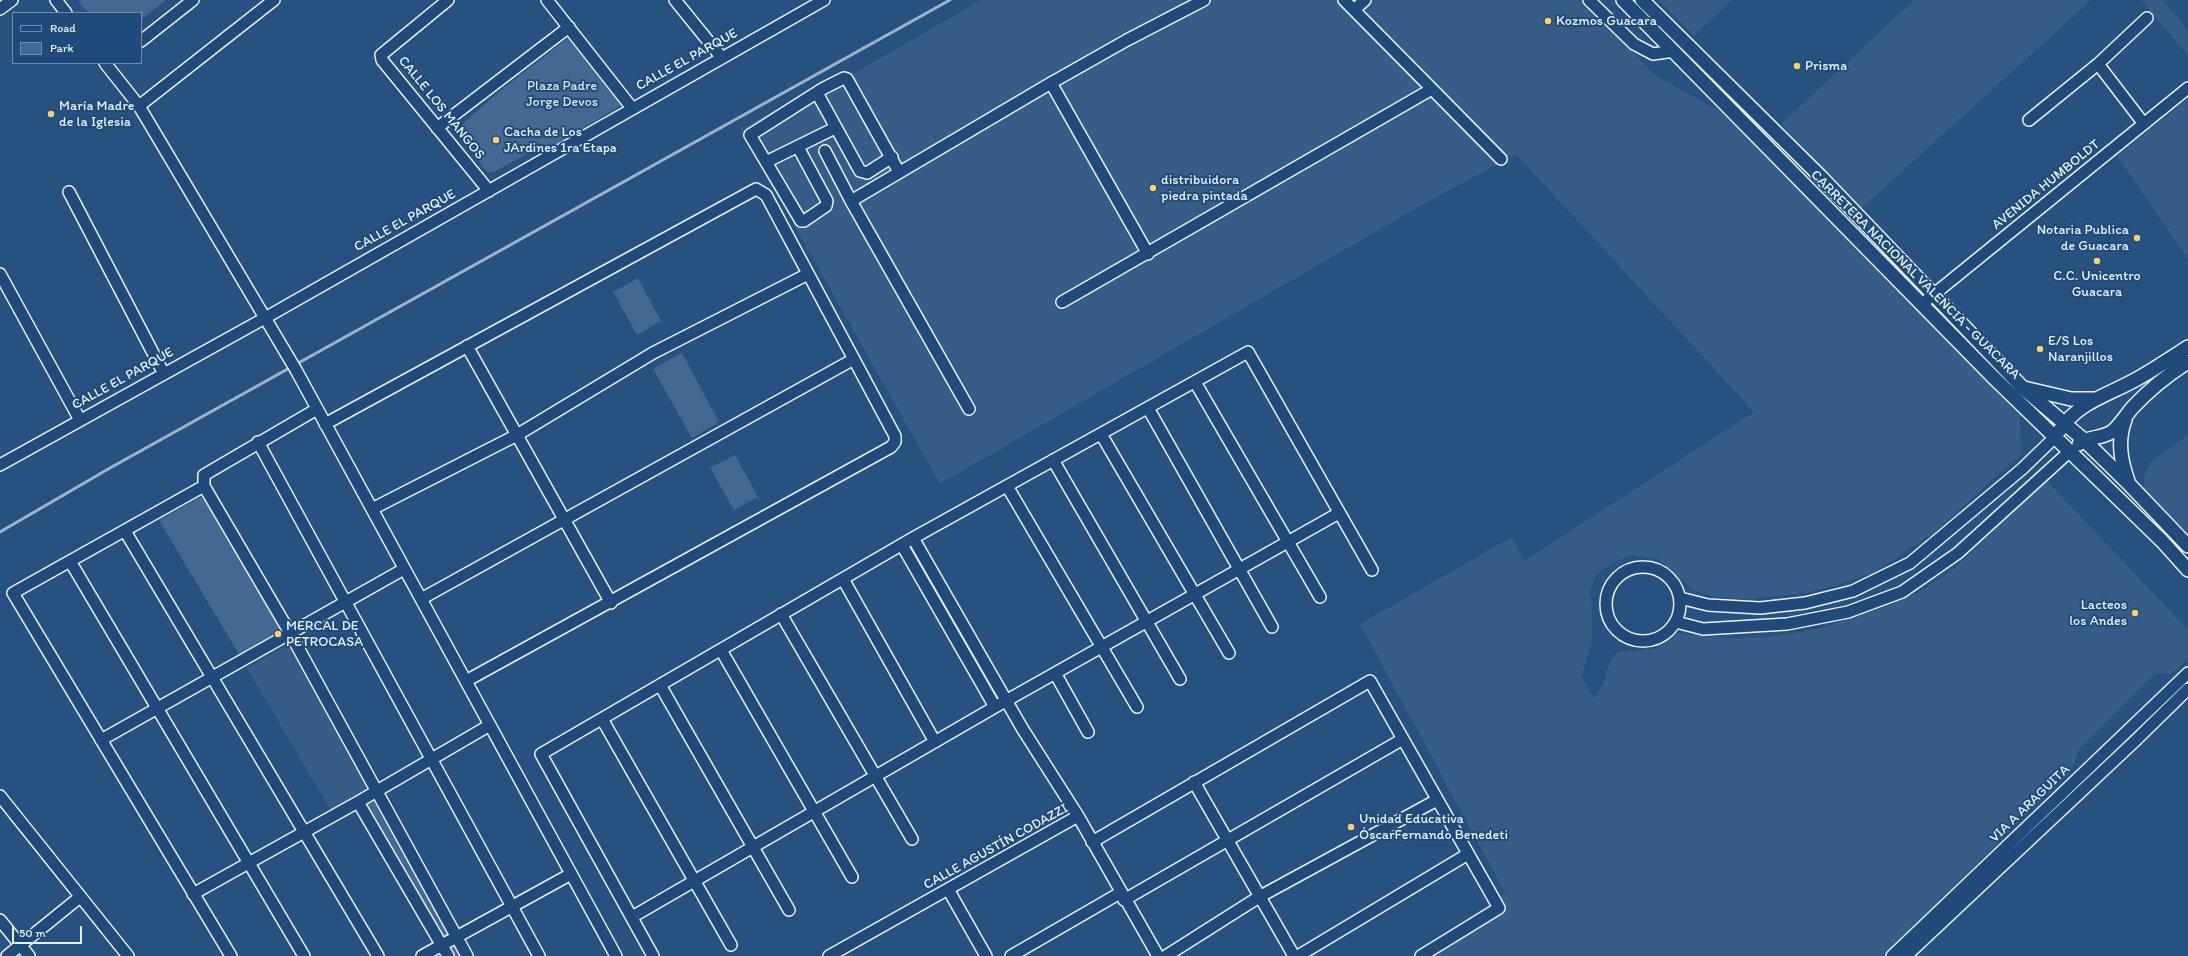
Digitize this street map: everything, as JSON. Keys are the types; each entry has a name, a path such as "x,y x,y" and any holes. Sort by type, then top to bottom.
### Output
{"main road":[{"name":"CARRETERA NACIONAL VALENCIA - GUACARA","path":"1623,0 2054,438 2162,541 2188,570"},
{"name":"CARRETERA NACIONAL VALENCIA - GUACARA","path":"1642,0 1821,177 1932,296 1991,353 2023,388 2084,440 2128,483 2188,546"},
{"path":"2054,438 2077,410 2093,399 2137,379 2188,347"},
{"path":"2069,452 2084,440 2111,433 2119,426 2127,413 2162,378 2188,362"},
{"path":"2023,388 2071,399 2093,399"},
{"path":"2127,413 2122,428 2120,449 2128,483"}],"street":[{"path":"0,9 12,0"},
{"path":"56,0 65,12"},
{"path":"142,40 193,0"},
{"path":"139,106 274,0"},
{"name":"CALLE LOS MANGOS","path":"448,0 381,55 382,60 489,191"},
{"path":"547,0 632,108"},
{"path":"675,0 722,58"},
{"path":"851,201 1127,40 1204,0"},
{"path":"1344,0 1501,159"},
{"path":"1354,10 1365,0"},
{"path":"1589,0 1634,44 1643,50 1653,54 1674,51"},
{"name":"CALLE EL PARQUE","path":"0,465 265,318 722,58 817,2"},
{"path":"2029,120 2098,64 2148,18"},
{"path":"437,128 569,27"},
{"path":"109,64 139,106 296,370 616,956"},
{"path":"2098,64 2144,124"},
{"path":"798,147 827,201 826,206 806,220 801,221 750,137 751,133 816,93 841,79 847,79 892,157 899,172"},
{"path":"1051,84 1148,254"},
{"name":"AVENIDA HUMBOLDT","path":"1922,304 2188,88"},
{"path":"1062,302 1148,254 1432,89"},
{"path":"816,93 834,128 860,171 867,173 892,157"},
{"path":"766,162 834,128"},
{"path":"825,151 851,201 969,409"},
{"path":"325,424 756,189 766,195 895,436 895,442 891,447 466,682"},
{"path":"69,192 164,374"},
{"path":"0,274 80,420"},
{"path":"372,509 517,435 653,352 808,274"},
{"path":"467,346 611,603"},
{"path":"653,956 541,754 913,538 1248,352 1372,570"},
{"path":"421,599 854,359"},
{"path":"1195,382 1320,597"},
{"path":"1148,408 1272,627"},
{"path":"317,409 258,442 204,475 204,486 290,633 467,956"},
{"path":"1101,434 1229,653"},
{"path":"1680,598 1708,605 1760,608 1805,603 1853,591 1910,563 2022,469 2054,438"},
{"path":"258,442 539,956"},
{"path":"1676,622 1703,629 1787,624 1848,612 1902,592 1958,553 2069,452"},
{"path":"1054,460 1180,679"},
{"path":"204,486 14,593 231,956"},
{"path":"1007,486 1137,707"},
{"path":"632,917 1055,673 1339,513"},
{"path":"125,531 378,956"},
{"path":"913,538 1006,701 1078,816"},
{"path":"902,545 996,707"},
{"path":"70,561 304,956"},
{"path":"1640,567 1654,568 1666,574 1675,585 1680,598 1676,622 1667,633 1655,639 1641,641 1628,637 1617,629 1609,618 1607,604 1609,591 1616,579 1627,570 1640,567"},
{"path":"101,740 404,569"},
{"path":"842,579 935,742"},
{"path":"781,614 912,839"},
{"path":"721,650 852,877"},
{"path":"1055,673 1088,732"},
{"name":"VIA A ARAGUITA","path":"1892,956 2188,673"},
{"path":"1092,842 1370,681 1499,908 1421,956"},
{"path":"660,685 789,910"},
{"name":"VIA A ARAGUITA","path":"1906,956 2188,689"},
{"path":"602,719 731,945"},
{"path":"193,894 304,833 490,725"},
{"path":"1011,956 1122,896 1227,842 1403,739"},
{"path":"1194,782 1227,842 1294,956"},
{"path":"0,796 128,956"},
{"path":"1166,956 1259,897 1437,800"},
{"path":"358,802 448,956"},
{"name":"CALLE AGUSTÍN CODAZZI","path":"829,956 949,890 1078,816 1122,896 1158,956"},
{"path":"1298,956 1468,854"},
{"path":"422,956 571,874"},
{"path":"949,890 986,956"},
{"path":"7,956 80,897"},
{"path":"0,920 29,956"}],"shaded area":[{"path":"981,0 1581,0 1656,76 1723,113 2020,416 2021,454 1936,531 1875,572 1837,585 1806,593 1748,599 1713,596 1694,591 1658,559 1633,555 1613,562 1596,575 1590,591 1592,640 1582,676 1594,699 1604,681 1611,659 1617,652 1655,649 1668,641 1674,633 1725,638 1769,637 1818,629 1888,606 1917,593 1949,573 2047,481 2188,630 2188,660 2170,674 2156,673 2078,751 2071,772 1882,956 1414,956 1505,893 1360,624 1512,537 1524,561 1754,412 1516,154 1415,209 940,484 740,129 841,74 851,75"},
{"path":"1658,0 1732,0 1694,36"},
{"path":"1914,0 2091,0 1862,208 1781,124"},
{"path":"2141,0 2164,0 2163,1 2188,30 2188,55"},
{"path":"2188,99 2188,259 2117,156"},
{"path":"2188,435 2188,536 2144,491 2144,477 2152,461"},
{"path":"290,644 369,790 331,811 247,668"}],"green space":[{"path":"78,0 166,0 142,19 142,12 87,12"},
{"name":"Plaza Padre Jorge Devos","path":"569,37 623,104 540,154 536,149 494,172 487,172 455,131 495,95"},
{"path":"638,278 661,321 637,335 613,292"},
{"path":"682,353 719,422 692,438 653,369"},
{"path":"735,455 758,497 734,510 710,468"},
{"path":"206,494 284,632 240,656 159,520"},
{"path":"376,799 450,935 443,939 365,805"},
{"path":"455,944 461,956 453,956 448,948"}],"waterway":[{"path":"0,532 110,468 950,0"}],"place":[{"name":"Kozmos Guacara","path":"1548,21"},
{"name":"Prisma","path":"1797,66"},
{"name":"María Madre de la Iglesia","path":"51,114"},
{"name":"Cacha de Los JArdines 1ra Etapa","path":"496,140"},
{"name":"distribuidora piedra pintada","path":"1153,188"},
{"name":"Notaria Publica de Guacara","path":"2137,238"},
{"name":"C.C. Unicentro Guacara","path":"2097,261"},
{"name":"E/S Los Naranjillos","path":"2040,349"},
{"name":"Lacteos los Andes","path":"2135,613"},
{"name":"MERCAL DE PETROCASA","path":"278,634"},
{"name":"Unidad Educativa ÓscarFernando Benedeti","path":"1351,827"}]}
